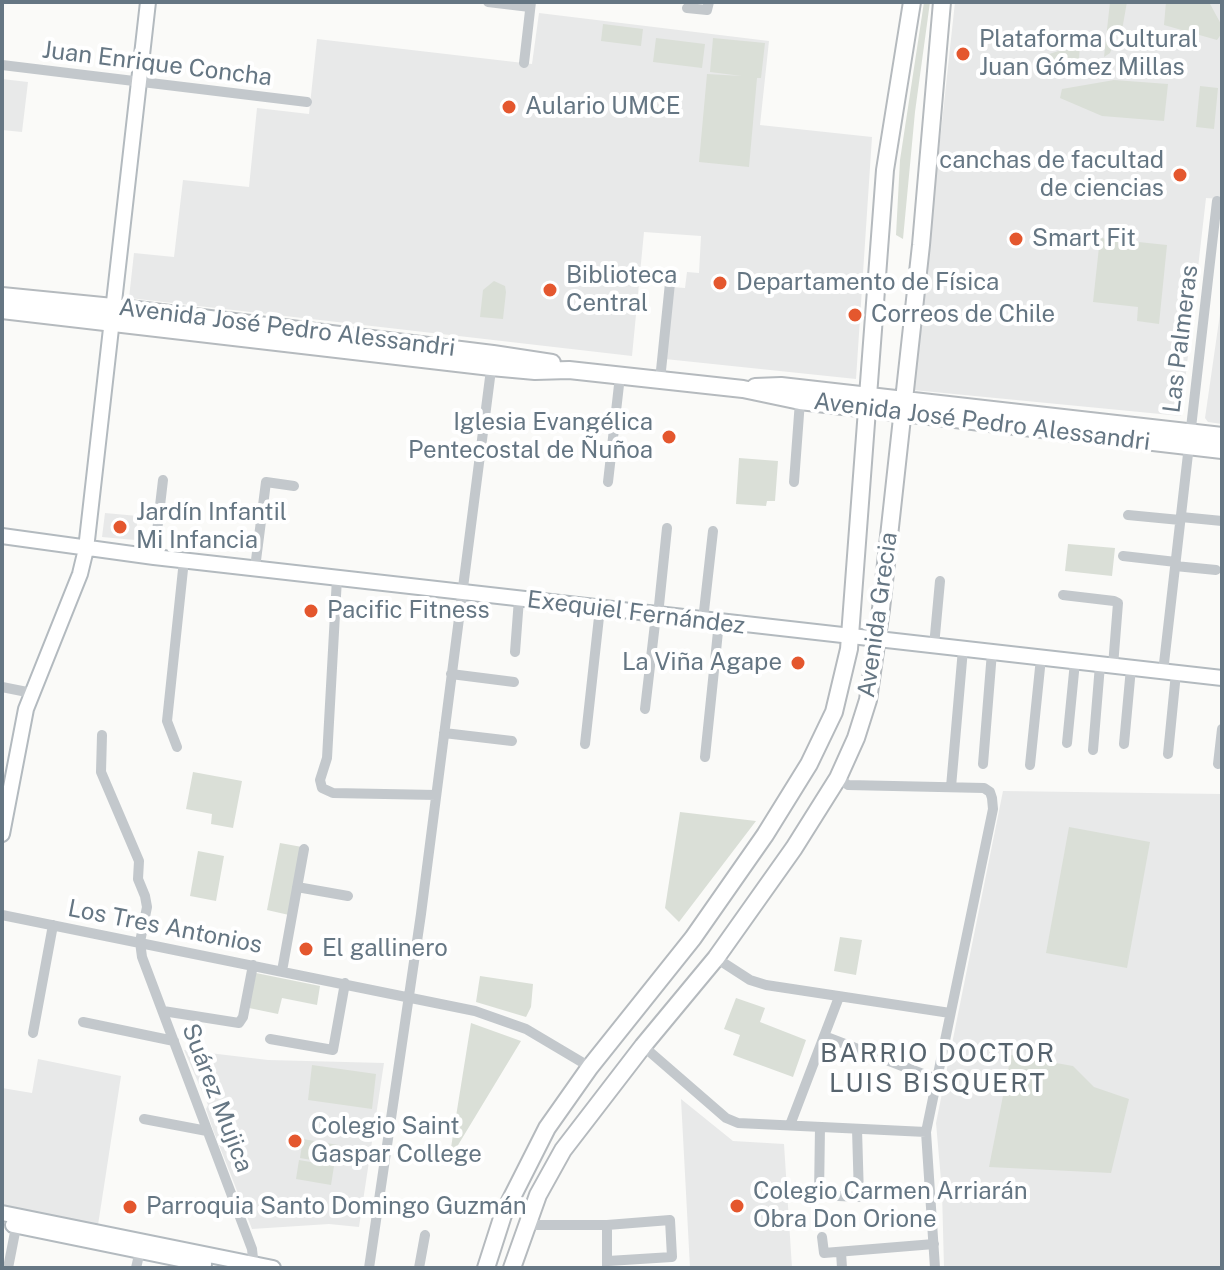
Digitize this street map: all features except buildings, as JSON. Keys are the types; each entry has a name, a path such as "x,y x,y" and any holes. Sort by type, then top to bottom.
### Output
{"main road":[{"path":"2,834 24,717 80,574 86,549 148,2"},
{"name":"Avenida Grecia","path":"486,1268 503,1215 547,1128 590,1067 693,938 765,835 809,764 828,727 840,693 850,637 885,170 912,2"},
{"name":"Avenida Grecia","path":"512,1268 525,1225 563,1150 716,958 794,848 838,778 856,738 868,700 877,639 904,407 942,2"},
{"name":"Avenida José Pedro Alessandri","path":"2,296 112,314 492,360 535,371 569,370 743,389 800,401 904,407 1190,440 1222,450"},
{"name":"Avenida José Pedro Alessandri","path":"2,310 112,314"},
{"name":"Avenida José Pedro Alessandri","path":"743,389 781,386 867,403"},
{"name":"Avenida José Pedro Alessandri","path":"1190,440 1222,436"},
{"name":"Exequiel Fernández","path":"2,536 154,557 1222,678"},
{"path":"2,1213 12,1221 224,1268"},
{"path":"12,1221 273,1268"}],"street":[{"path":"488,2 530,5 524,63"},
{"path":"687,8 707,10 709,2"},
{"name":"Juan Enrique Concha","path":"2,65 307,102"},
{"name":"Las Palmeras","path":"1168,754 1175,564 1217,249 1217,201"},
{"path":"660,380 670,283"},
{"path":"369,1268 409,996 492,360"},
{"path":"608,482 620,376"},
{"path":"794,482 800,401"},
{"path":"154,557 163,480"},
{"path":"255,568 266,482 294,486"},
{"path":"1128,515 1222,521"},
{"path":"645,709 667,528"},
{"path":"703,620 713,531"},
{"path":"1123,556 1216,570"},
{"path":"177,747 167,721 184,560"},
{"path":"337,578 327,758 320,780 322,788 333,793 436,795"},
{"path":"934,646 940,581"},
{"path":"1063,595 1118,603 1093,750"},
{"path":"515,652 519,599"},
{"path":"585,744 600,608"},
{"path":"705,757 719,622"},
{"path":"951,787 963,649"},
{"path":"983,764 992,652"},
{"path":"1030,765 1041,658"},
{"path":"1067,743 1075,662"},
{"path":"1124,744 1131,668"},
{"path":"451,674 514,682"},
{"path":"2,687 32,693"},
{"path":"1218,764 1222,729"},
{"path":"444,733 512,741"},
{"path":"102,735 101,772 139,861 138,879 147,907 140,942"},
{"path":"838,778 848,785 984,788 990,792 993,809 926,1132 935,1268"},
{"path":"282,971 304,849"},
{"path":"297,887 348,896"},
{"name":"Los Tres Antonios","path":"2,915 475,1011 514,1023 590,1067"},
{"path":"33,1033 53,925"},
{"name":"Suárez Mujica","path":"140,942 142,957 252,1249 254,1266"},
{"path":"716,958 750,980 766,985 950,1013"},
{"path":"163,1011 239,1023 243,1017 253,965"},
{"path":"270,1039 333,1050 345,983"},
{"path":"790,1125 839,997"},
{"path":"83,1022 174,1041"},
{"path":"824,1036 936,1079"},
{"path":"643,1046 726,1118 738,1123 926,1132"},
{"path":"144,1119 207,1131"},
{"path":"820,1127 819,1195 859,1197 857,1129"},
{"path":"525,1225 607,1225 670,1220 672,1257 607,1265 607,1225"},
{"path":"8,1268 12,1221"},
{"path":"419,1268 425,1235"},
{"path":"822,1237 824,1253 934,1244"},
{"path":"136,1268 140,1251"},
{"path":"841,1252 842,1268"}],"shaded area":[{"path":"924,2 930,2 915,112 903,239 896,235 900,160"},
{"path":"955,2 1222,2 1222,199 1206,198 1181,416 913,390"},
{"path":"1110,2 1127,2 1122,30 1110,53 1104,57"},
{"path":"1166,2 1209,2 1222,26 1222,33 1217,40 1164,25"},
{"path":"539,13 769,41 760,125 872,137 856,379 665,359 672,287 685,288 687,272 699,273 701,236 644,232 632,356 129,298 134,253 174,257 183,180 249,187 257,108 309,114 317,39 532,64"},
{"path":"603,24 643,29 641,46 601,41"},
{"path":"656,38 705,44 702,68 653,62"},
{"path":"713,38 765,43 761,78 757,78 749,167 699,162 707,74 742,76 710,72"},
{"path":"1080,44 1078,74 1057,79 1042,68 1040,57"},
{"path":"2,79 28,82 22,132 2,130"},
{"path":"1114,80 1168,84 1164,121 1102,116 1060,98 1062,89"},
{"path":"1200,86 1218,88 1214,129 1196,127"},
{"path":"1100,238 1167,245 1159,324 1137,321 1138,307 1093,302"},
{"path":"494,281 505,286 503,319 480,317 483,290"},
{"path":"1222,300 1222,424 1208,422 1205,418"},
{"path":"739,458 778,461 775,501 767,501 766,506 736,504"},
{"name":"Jardín Infantil Mi Infancia","path":"105,513 138,516 135,540 102,537"},
{"path":"1068,544 1115,548 1112,576 1065,571"},
{"path":"193,772 242,781 233,828 211,824 212,814 186,809"},
{"path":"1003,791 1222,794 1222,1268 944,1268 936,1123"},
{"path":"680,812 756,821 679,922 665,908"},
{"path":"1069,827 1150,842 1127,968 1046,953"},
{"path":"280,843 302,847 289,915 267,910"},
{"path":"198,851 224,856 216,901 190,896"},
{"path":"840,937 862,940 856,975 834,971"},
{"path":"256,973 320,986 317,1005 282,998 278,1014 249,1008"},
{"path":"480,976 533,984 531,1007 526,1017 476,1002"},
{"path":"736,998 765,1008 760,1022 806,1040 793,1077 733,1055 740,1035 724,1029"},
{"path":"471,1023 521,1041 449,1160"},
{"name":"Colegio Saint Gaspar College","path":"184,1050 268,1060 384,1063 359,1227 329,1224 252,1229 212,1127 206,1109 208,1105"},
{"path":"1011,1055 1073,1066 1094,1087 1129,1099 1111,1173 989,1167"},
{"path":"38,1059 121,1076 98,1225 2,1206 2,1088 32,1093"},
{"path":"312,1065 376,1074 372,1109 308,1100"},
{"name":"Colegio Carmen Arriarán Obra Don Orione","path":"681,1099 733,1141 784,1144 792,1268 690,1268"},
{"path":"303,1139 338,1145 335,1164 300,1158"},
{"path":"299,1160 334,1166 331,1185 296,1179"}],"place":[{"name":"Plataforma Cultural Juan Gómez Millas","path":"963,54"},
{"name":"Aulario UMCE","path":"509,107"},
{"name":"canchas de facultad de ciencias","path":"1180,175"},
{"name":"Smart Fit","path":"1016,239"},
{"name":"Departamento de Física","path":"720,283"},
{"name":"Biblioteca Central","path":"550,290"},
{"name":"Correos de Chile","path":"855,315"},
{"name":"Iglesia Evangélica Pentecostal de Ñuñoa","path":"669,437"},
{"name":"Jardín Infantil Mi Infancia","path":"120,527"},
{"name":"Pacific Fitness","path":"311,611"},
{"name":"La Viña Agape","path":"798,663"},
{"name":"El gallinero","path":"306,949"},
{"name":"Colegio Saint Gaspar College","path":"295,1141"},
{"name":"Colegio Carmen Arriarán Obra Don Orione","path":"737,1206"},
{"name":"Parroquia Santo Domingo Guzmán","path":"130,1207"}],"district":[{"name":"BARRIO DOCTOR LUIS BISQUERT","path":"938,1069"}]}
